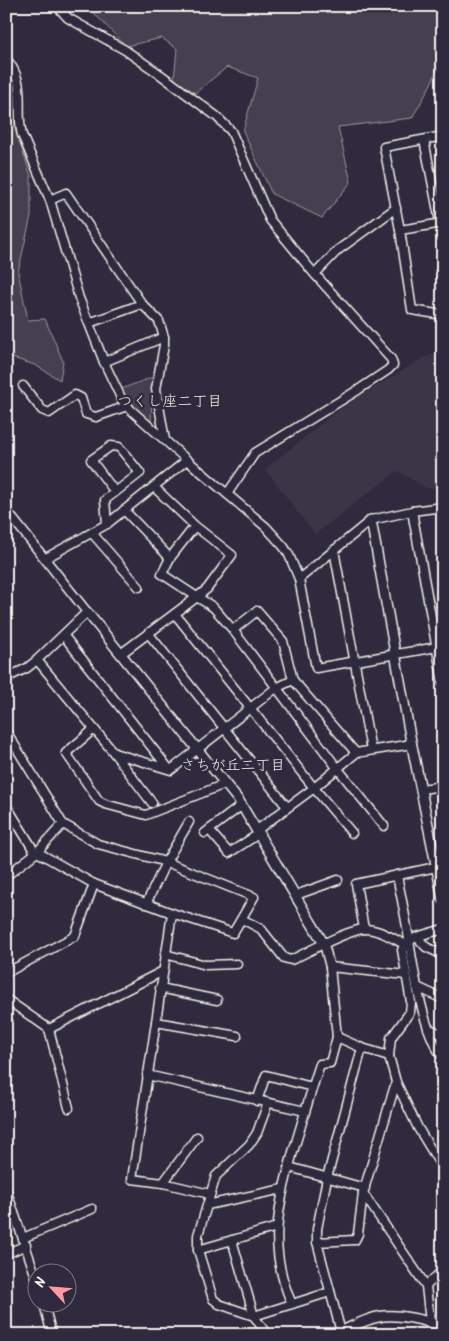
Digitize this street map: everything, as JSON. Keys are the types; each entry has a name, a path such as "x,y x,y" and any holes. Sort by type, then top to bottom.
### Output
{"street":[{"path":"57,6 68,18 125,50 154,70 221,121 231,131 270,220 315,274 391,359 393,365 388,370 255,453 228,494"},
{"path":"6,59 13,66 19,84 21,98 19,125 22,135 50,200 79,298 104,362 122,400 279,541 289,555 299,580 316,668 440,647"},
{"path":"443,136 384,147 400,230 412,310 443,314"},
{"path":"424,140 443,237"},
{"path":"50,200 66,193 142,304 159,321 164,337 162,361 156,389 165,440"},
{"path":"315,274 338,250 396,208"},
{"path":"400,230 441,223"},
{"path":"89,323 142,304"},
{"path":"104,362 164,337"},
{"path":"23,386 42,410 50,413 75,395 81,398 86,414 96,417 127,406"},
{"path":"107,524 105,500 140,474 120,447 111,446 91,460 115,492"},
{"path":"46,558 107,524 187,460"},
{"path":"122,653 207,589 232,555 194,526 154,487"},
{"path":"299,580 371,520 443,506"},
{"path":"6,510 242,805 324,944 330,967 337,1037 330,1063 320,1064 305,1111 278,1211 277,1244 280,1274 292,1304"},
{"path":"124,510 170,558"},
{"path":"412,511 440,647 443,683"},
{"path":"371,520 412,744 443,899"},
{"path":"194,526 170,558 162,574 213,607 233,630 338,769 384,826"},
{"path":"92,533 139,587"},
{"path":"334,550 371,750"},
{"path":"233,630 257,611 283,642 293,680 356,753"},
{"path":"6,678 27,668 37,660 87,612"},
{"path":"176,614 352,833"},
{"path":"149,634 287,807"},
{"path":"64,636 169,770"},
{"path":"37,660 114,753 152,803"},
{"path":"114,753 171,770 276,688 293,680"},
{"path":"94,729 66,752 99,801 106,804 146,815 225,784"},
{"path":"6,731 64,824 98,844 166,862 254,897 233,933 146,904 94,884 37,852 33,849 6,806"},
{"path":"242,805 207,832 229,852 258,832 356,753 412,744"},
{"path":"421,789 443,786"},
{"path":"146,904 166,862 189,822"},
{"path":"6,876 37,852 64,824"},
{"path":"364,929 356,884 436,867"},
{"path":"397,875 406,942 417,987 428,1028 443,1057"},
{"path":"296,895 338,880"},
{"path":"6,973 75,936 94,884"},
{"path":"172,913 132,1179 163,1183 210,1194"},
{"path":"242,919 261,930 284,958 290,960 331,940 364,929 406,942"},
{"path":"443,929 406,942 402,950 411,1002 410,1012 391,1038 389,1056 396,1082 418,1128 443,1169"},
{"path":"418,937 426,947 443,955"},
{"path":"165,954 206,965 237,964"},
{"path":"330,967 406,975"},
{"path":"50,1029 163,970"},
{"path":"417,987 443,999"},
{"path":"160,988 217,1000"},
{"path":"6,999 50,1029 69,1108"},
{"path":"156,1022 237,1036"},
{"path":"428,1028 443,1035"},
{"path":"337,1037 362,1048 389,1056"},
{"path":"362,1048 327,1178 317,1229 317,1242 338,1333 379,1316 397,1316 430,1322 443,1328"},
{"path":"147,1075 305,1111"},
{"path":"257,1101 266,1075 312,1088"},
{"path":"317,1242 355,1240 358,1234 364,1191 396,1082"},
{"path":"268,1103 257,1133 249,1145 216,1176 198,1235 198,1250 213,1299 219,1304 254,1316 330,1292"},
{"path":"163,1183 197,1137"},
{"path":"289,1167 364,1191 426,1286 430,1322"},
{"path":"6,1189 9,1204 32,1264"},
{"path":"207,1205 283,1189"},
{"path":"6,1254 25,1242 92,1209"},
{"path":"198,1250 277,1227"},
{"path":"232,1240 254,1316 266,1335"},
{"path":"426,1286 443,1270"},
{"path":"47,1314 52,1335"}],"shaded area":[{"path":"87,6 438,6 442,31 442,55 436,73 412,118 338,127 351,182 322,218 272,194 243,131 258,78 227,67 195,93 174,79 177,49 162,38 126,46"},
{"path":"6,70 12,76 15,129 31,176 31,216 18,272 28,320 45,319 63,361 60,380 35,365 6,356"},
{"path":"443,349 443,489 427,488 397,471 315,534 265,469 341,408 416,362"},
{"path":"153,377 151,422 134,407 121,389"}],"district":[{"name":"つくし座二丁目","path":"170,402"},
{"name":"さちが丘二丁目","path":"233,766"}]}
